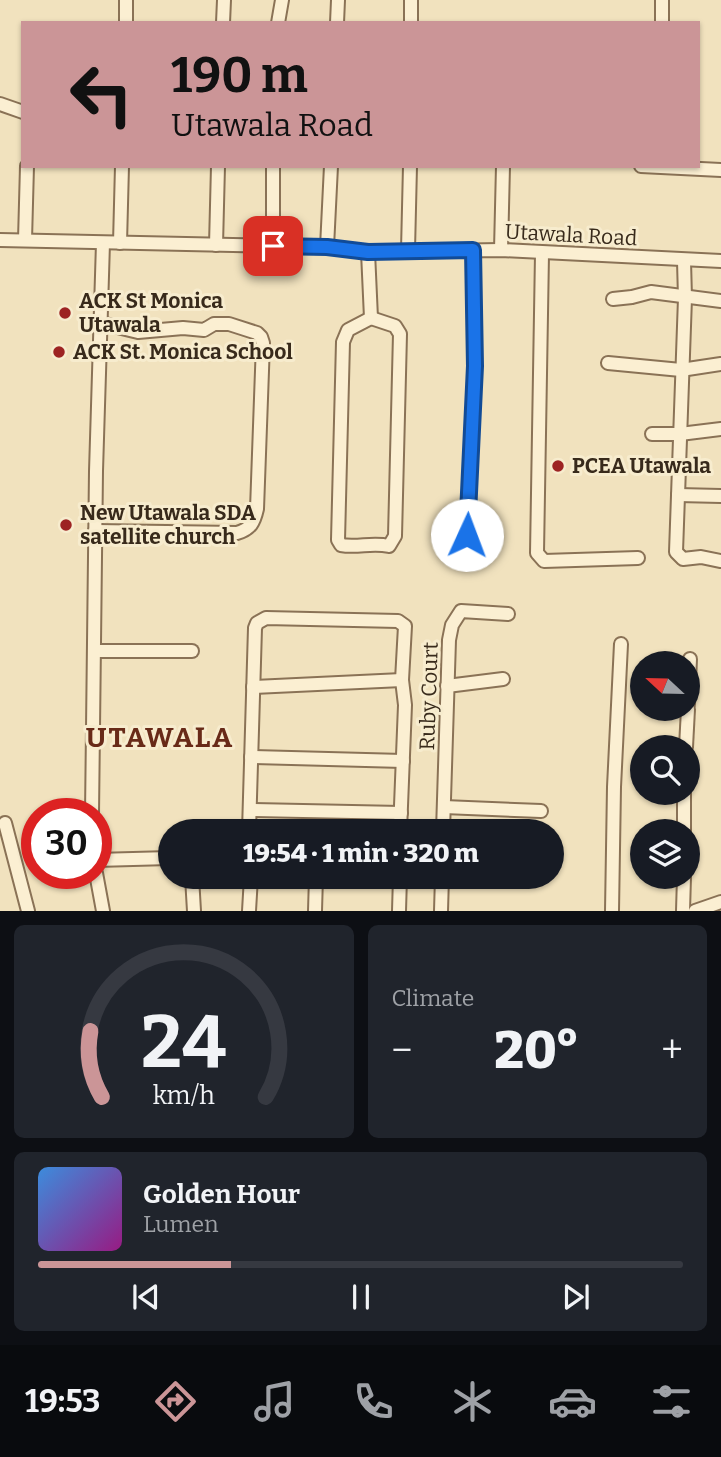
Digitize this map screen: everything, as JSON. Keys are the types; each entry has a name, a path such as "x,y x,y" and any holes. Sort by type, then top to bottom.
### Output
{"street":[{"path":"125,21 126,0"},
{"path":"223,21 224,0"},
{"path":"278,21 282,0"},
{"path":"337,21 338,0"},
{"path":"411,0 411,21"},
{"path":"662,0 662,21"},
{"path":"0,104 21,111"},
{"path":"25,240 27,168"},
{"path":"120,243 122,168"},
{"path":"216,245 218,168"},
{"path":"273,168 273,246"},
{"path":"327,247 331,168"},
{"path":"408,250 410,168"},
{"path":"501,250 503,168"},
{"path":"680,168 721,170"},
{"name":"Utawala Road","path":"0,240 327,247 368,252 501,250 721,261"},
{"path":"92,798 95,531 103,243"},
{"path":"467,535 475,366 473,250"},
{"path":"368,252 371,318"},
{"path":"542,254 537,553 544,561 638,558"},
{"path":"684,261 676,552 679,557 701,557 720,561"},
{"path":"613,299 651,292 721,301"},
{"path":"371,318 394,326 399,329 400,334 395,536 389,546 377,543 363,544 355,548 341,545 338,540 342,342 348,330 371,318"},
{"path":"95,531 237,533 252,525 257,509 263,343 257,333 229,324 214,324 204,330 183,328 138,332 101,323"},
{"path":"608,363 681,370 721,364"},
{"path":"652,434 721,429"},
{"path":"678,495 721,496"},
{"name":"Ruby Court","path":"444,819 449,640 452,625 460,611 508,614"},
{"path":"250,819 255,628 257,622 266,618 398,621 405,626 401,819"},
{"path":"612,911 614,787 621,644"},
{"path":"95,651 192,651"},
{"path":"447,686 503,679"},
{"path":"253,687 402,680"},
{"path":"251,757 403,761"},
{"path":"444,807 541,811"},
{"path":"250,810 401,813"},
{"path":"5,823 28,911"},
{"path":"112,860 158,858"},
{"path":"99,889 103,911"},
{"path":"193,889 194,911"},
{"path":"249,911 250,889"},
{"path":"315,911 316,889"},
{"path":"399,911 400,889"},
{"path":"441,911 442,889"},
{"path":"683,911 684,889"},
{"path":"695,911 721,902"}],"place":[{"name":"ACK St Monica Utawala","path":"65,313"},
{"name":"ACK St. Monica School","path":"59,352"},
{"name":"PCEA Utawala","path":"558,466"},
{"name":"New Utawala SDA satellite church","path":"66,525"}],"district":[{"name":"UTAWALA","path":"160,737"}],"route":[{"path":"273,246 327,247 368,252 473,250 475,366 467,535"}]}
